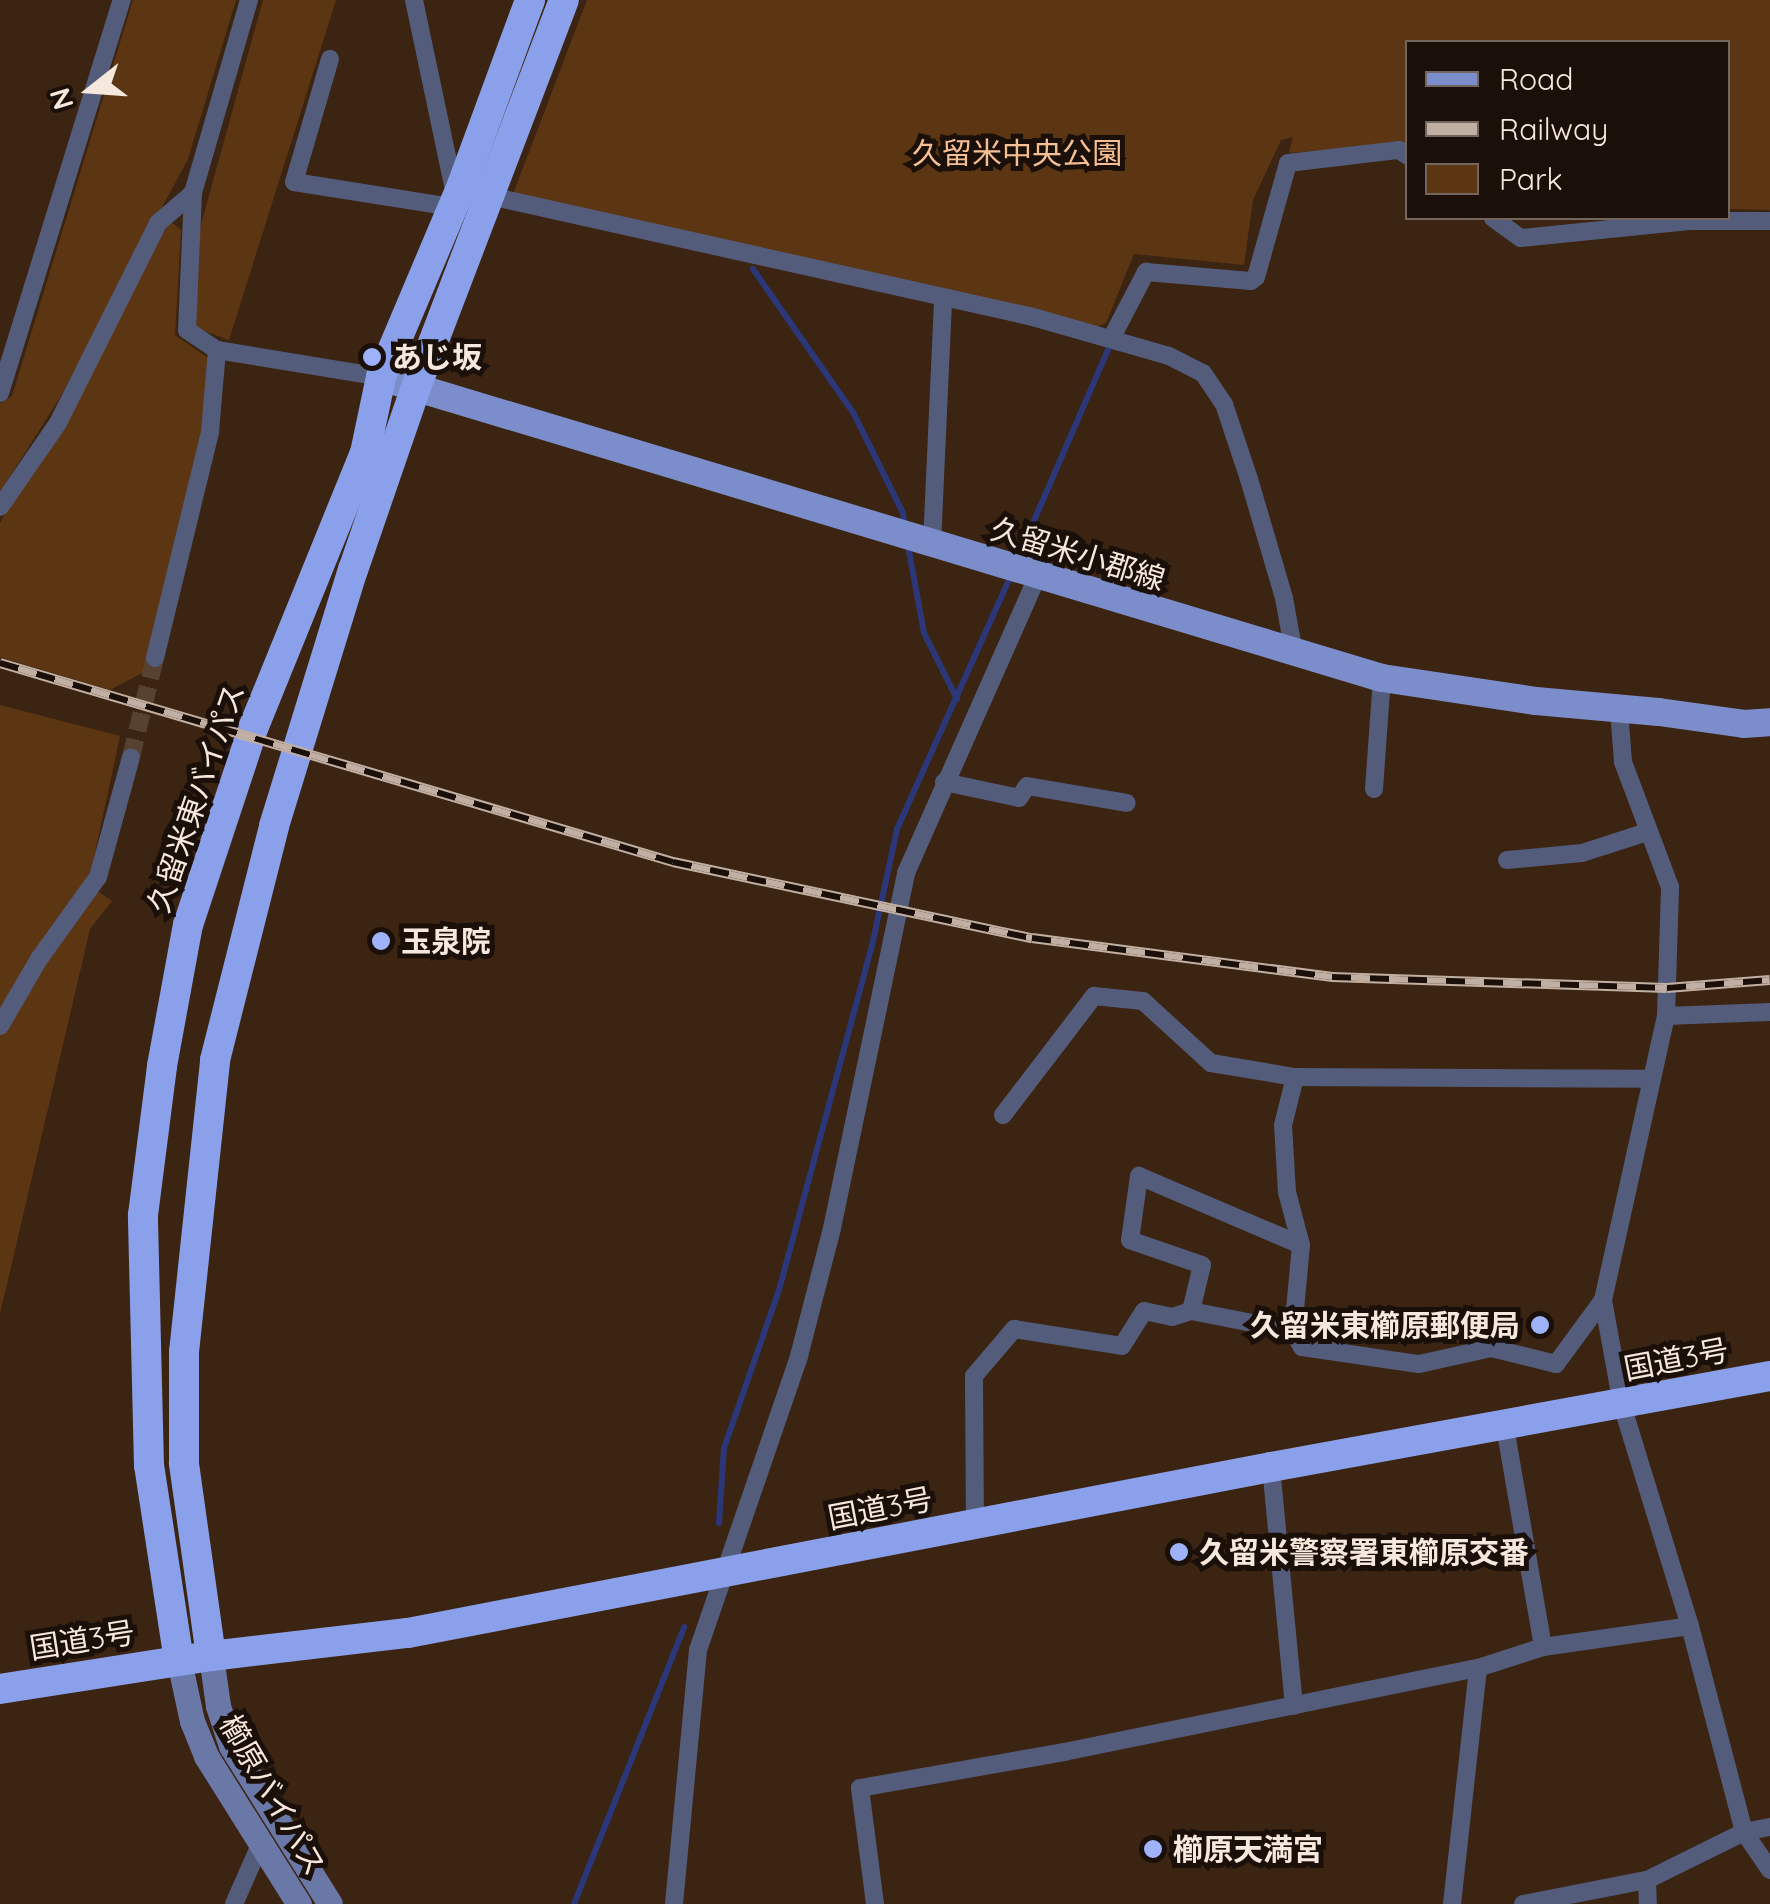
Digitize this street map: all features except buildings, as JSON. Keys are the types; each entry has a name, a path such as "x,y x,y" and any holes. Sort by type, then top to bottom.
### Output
{"highway":[{"name":"久留米東バイパス","path":"179,1661 149,1466 143,1346 143,1215 162,1066 188,925 218,829 365,453 381,377 530,0"},
{"path":"211,1656 184,1463 184,1352 215,1060 300,735 416,390 564,0"},
{"name":"国道3号","path":"0,1689 211,1656 408,1633 1270,1467 1506,1428 1770,1376"}],"main road":[{"name":"久留米小郡線","path":"381,377 1382,678 1619,710 1744,724 1770,722"}],"street":[{"path":"0,393 122,0"},
{"path":"249,0 193,194 187,330 217,350 381,377"},
{"path":"330,59 294,182 446,220 456,194 414,0"},
{"path":"1111,339 1146,272 1251,281 1256,277 1288,164 1399,150 1405,154"},
{"path":"0,508 58,422 158,223 193,194"},
{"path":"490,196 1033,318 1169,356 1203,373 1224,404 1270,545 1294,653"},
{"path":"1496,220 1522,238 1688,221 1770,221"},
{"path":"932,544 943,300"},
{"path":"155,658 210,432 217,350"},
{"path":"674,1904 698,1650 799,1356 832,1228 906,873 1038,575"},
{"path":"1374,788 1382,678"},
{"path":"1619,710 1623,762 1670,886 1666,1016 1603,1300 1622,1405 1690,1626 1744,1832 1770,1870"},
{"path":"0,1026 39,959 98,876 131,757"},
{"path":"944,782 1019,798 1027,786 1128,803"},
{"path":"1507,860 1582,854 1647,832"},
{"path":"1003,1115 1094,996 1143,1001 1211,1063 1295,1077 1652,1079"},
{"path":"1666,1016 1770,1012"},
{"path":"1295,1077 1282,1125 1287,1192 1300,1245 1293,1331 1302,1346 1347,1356 1419,1364 1491,1348 1556,1364 1603,1300"},
{"path":"1191,1311 1202,1265 1130,1240 1139,1176 1300,1245"},
{"path":"975,1526 974,1376 1014,1329 1122,1346 1144,1311 1172,1317 1191,1311 1293,1331"},
{"path":"1506,1428 1544,1647"},
{"path":"1270,1467 1294,1706"},
{"path":"875,1904 860,1788 1294,1706 1478,1668 1544,1647 1690,1626"},
{"name":"櫛原バイパス","path":"211,1656 218,1706 231,1746 330,1904"},
{"name":"櫛原バイパス","path":"179,1661 192,1721 206,1756 298,1904"},
{"path":"1452,1904 1478,1668"},
{"path":"1523,1904 1647,1880 1744,1832 1770,1827"},
{"path":"234,1904 260,1845"},
{"path":"1647,1880 1648,1904"}],"green space":[{"path":"133,0 236,0 188,159 59,399 0,492 0,404 12,396"},
{"path":"263,0 336,0 229,340 193,327 200,228"},
{"name":"久留米中央公園","path":"587,0 1770,0 1770,210 1730,209 1730,40 1405,40 1405,145 1289,153 1293,137 1281,140 1253,200 1244,265 1134,254 1106,323 1094,328 513,194"},
{"path":"170,221 181,230 175,335 211,360 202,450 144,672 110,690 0,657 0,523"},
{"path":"0,705 120,736 91,871 0,1017"},
{"path":"99,892 112,901 90,929 0,1314 0,1035 91,894"}],"waterway":[{"path":"753,269 854,414 903,513 905,528"},
{"path":"1017,560 1108,350"},
{"path":"908,546 924,633 957,699"},
{"path":"719,1523 724,1448 779,1290 873,941 897,829 1010,577"},
{"path":"574,1904 684,1627"}],"tunnel":[{"path":"131,757 155,658"}],"railway":[{"path":"0,663 673,862 1032,938 1332,977 1667,988 1770,980"}],"place":[{"name":"あじ坂","path":"372,357"},
{"name":"玉泉院","path":"381,941"},
{"name":"久留米東櫛原郵便局","path":"1540,1325"},
{"name":"久留米警察署東櫛原交番","path":"1179,1552"},
{"name":"櫛原天満宮","path":"1153,1849"}]}
